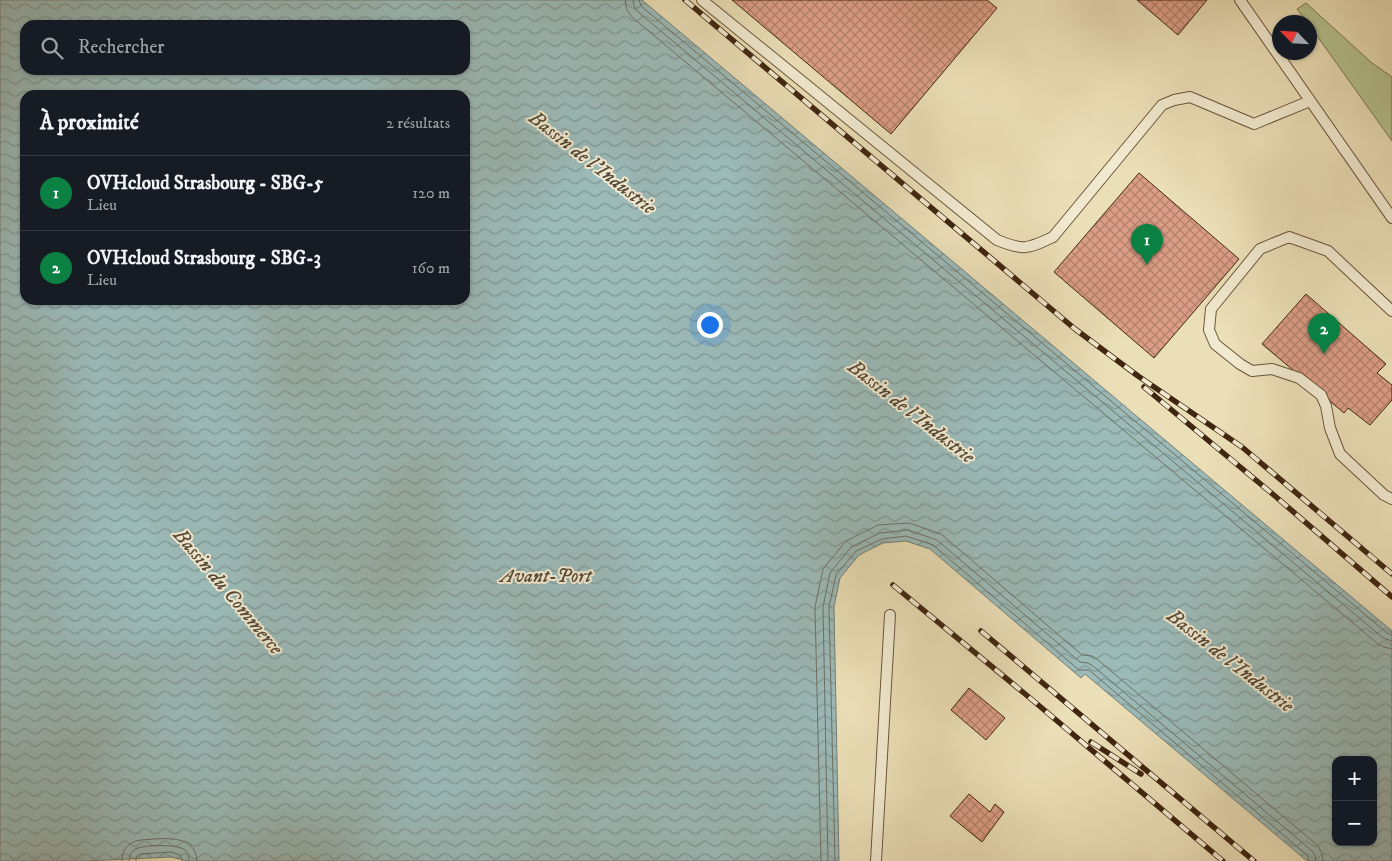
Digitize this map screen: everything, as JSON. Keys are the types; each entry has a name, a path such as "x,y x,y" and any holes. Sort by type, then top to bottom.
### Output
{"lane":[{"path":"702,0 997,240 1015,248 1030,248 1053,237 1162,106 1174,100 1190,97 1254,124 1310,101"},
{"path":"1240,0 1392,218"},
{"path":"1392,311 1328,251 1289,237 1260,249 1211,309 1208,330 1215,344 1252,371 1272,369 1299,378 1321,395 1326,406 1330,428 1340,454 1384,495 1392,499"},
{"path":"876,861 890,615"}],"green space":[{"path":"1306,3 1372,63 1392,77 1392,141 1317,36 1317,15 1302,15 1297,9"}],"water":[{"name":"Avant-Port","path":"0,0 642,0 1392,631 1392,861 1307,861 1085,674 1081,678 930,549 906,541 883,543 859,555 840,578 834,607 839,861 188,861 171,857 85,861 0,861"}],"building":[{"path":"732,0 987,0 997,8 891,134"},
{"path":"1137,0 1207,0 1178,35"},
{"path":"1139,173 1239,259 1154,358 1054,272"},
{"path":"1306,294 1386,364 1377,373 1392,385 1392,400 1370,425 1348,408 1344,413 1262,344"},
{"path":"969,688 1005,718 986,740 951,710"},
{"path":"969,794 990,812 995,804 1004,812 982,842 950,816"}],"railway":[{"path":"685,0 1075,329 1138,376 1242,447 1392,574"},
{"path":"1144,387 1392,597"},
{"path":"893,585 1223,861"},
{"path":"981,631 1254,861"},
{"path":"1091,742 1141,774"}],"place":[{"name":"OVHcloud Strasbourg - SBG-5","path":"1147,265"},
{"name":"OVHcloud Strasbourg - SBG-3","path":"1324,354"}],"water label":[{"name":"Bassin de l'Industrie","path":"593,162"},
{"name":"Bassin de l'Industrie","path":"912,411"},
{"name":"Bassin du Commerce","path":"229,591"},
{"name":"Bassin de l'Industrie","path":"1231,660"}]}
